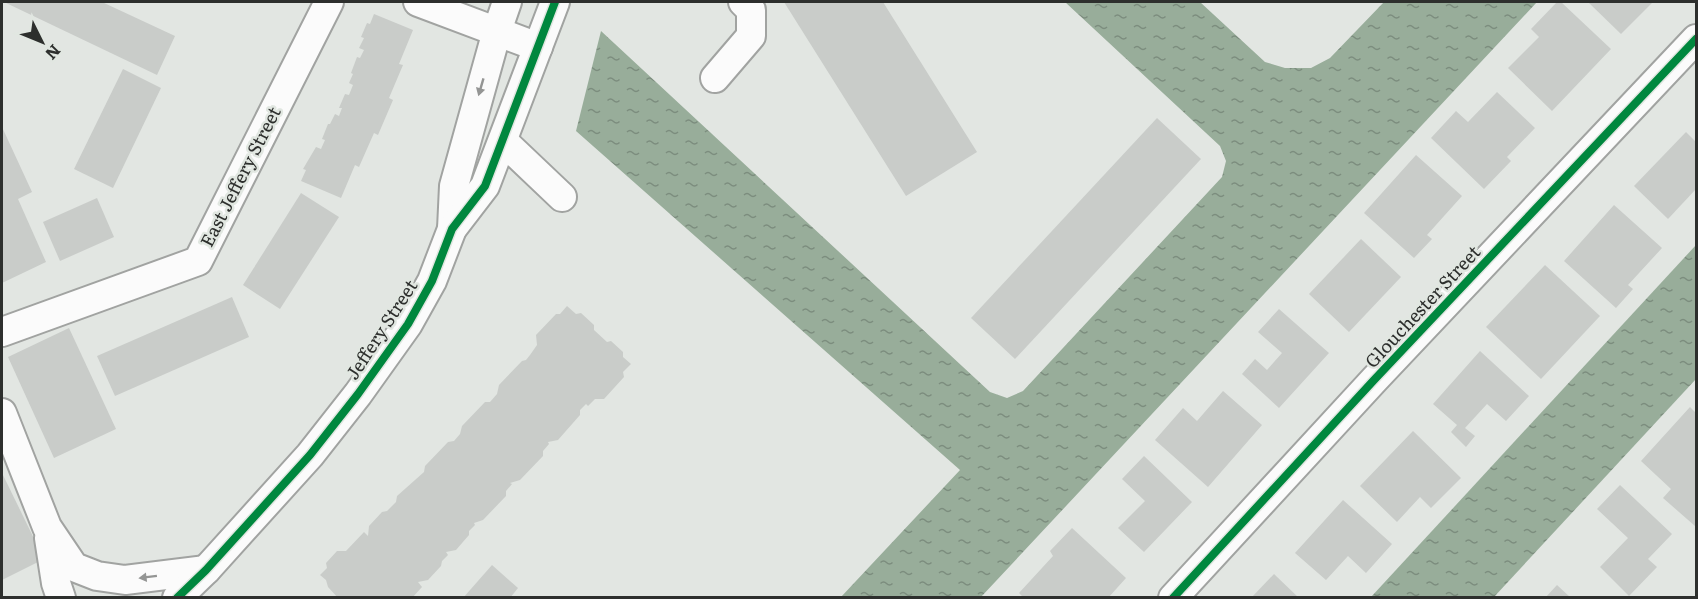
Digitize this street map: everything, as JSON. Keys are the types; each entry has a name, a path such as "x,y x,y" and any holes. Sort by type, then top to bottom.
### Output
{"street":[{"name":"East Jeffery Street","path":"2,332 198,261 328,2"},
{"path":"418,2 538,47"},
{"name":"Jeffery Street","path":"452,229 454,186 496,31 507,2"},
{"name":"Jeffery Street","path":"177,597 206,570 310,455 358,394 408,324 432,281 452,229 485,186 555,2"},
{"path":"715,78 751,36 751,10 743,2"},
{"name":"Glouchester Street","path":"1173,597 1696,39"},
{"path":"503,141 562,197"},
{"path":"2,413 47,527 56,583 61,597"},
{"path":"47,527 74,567 97,576 125,580 206,570"}],"water":[{"path":"1065,2 1200,2 1265,62 1285,68 1311,68 1330,58 1384,2 1537,2 981,597 841,597 960,470 576,131 601,31 990,392 1007,398 1023,391 1222,177 1226,161 1220,146"},
{"path":"1696,245 1696,379 1494,597 1371,597"}],"building":[{"path":"4,2 102,2 175,36 157,75"},
{"path":"784,2 883,2 977,152 906,196"},
{"path":"1557,2 1561,2 1611,49 1552,111 1508,68 1539,37 1531,29"},
{"path":"1590,2 1653,2 1621,34"},
{"path":"374,14 413,30 399,64 403,65 389,98 393,100 378,135 374,133 359,167 355,165 341,198 301,181 306,170 303,169 316,147 321,149 328,124 335,114 339,116 342,108 339,108 345,94 349,95 353,85 349,83 353,74 351,73 357,57 360,58 364,50 359,48 364,38 361,37"},
{"path":"123,69 161,88 113,188 74,169"},
{"path":"1497,92 1535,128 1507,157 1511,161 1484,189 1431,138 1456,111 1468,122"},
{"path":"1157,118 1201,159 1015,359 971,318"},
{"path":"2,127 32,192 18,199 46,262 2,283"},
{"path":"1686,132 1696,142 1696,189 1668,219 1634,186"},
{"path":"1416,155 1462,196 1427,235 1432,239 1414,258 1364,213"},
{"path":"301,193 339,217 280,309 243,285"},
{"path":"97,198 114,237 60,261 43,222"},
{"path":"1614,205 1662,248 1628,285 1633,289 1616,308 1564,261"},
{"path":"1361,239 1401,277 1349,332 1309,294"},
{"path":"1545,265 1600,316 1541,379 1486,327"},
{"path":"232,297 249,337 115,396 97,356"},
{"path":"567,306 576,314 581,313 594,325 594,330 623,352 623,357 631,364 623,372 624,377 604,399 595,399 588,406 586,404 580,410 580,415 558,440 548,442 543,456 520,480 510,483 512,484 506,491 506,496 483,520 474,523 469,535 456,550 446,552 448,555 442,561 441,566 428,580 418,582 422,587 412,598 338,598 320,575 327,568 326,563 337,551 346,551 364,532 368,536 369,526 382,512 387,511 396,502 397,496 424,472 425,466 448,442 454,441 460,434 462,426 485,402 490,402 497,394 499,385 522,361 526,360 537,345 536,335"},
{"path":"1279,309 1329,353 1279,408 1242,374 1255,359 1267,370 1282,353 1258,332"},
{"path":"69,328 116,429 54,458 8,357"},
{"path":"1480,351 1529,396 1506,421 1487,404 1465,428 1475,436 1466,447 1451,432 1457,425 1433,404"},
{"path":"1223,391 1262,425 1208,487 1155,440 1183,408 1197,421"},
{"path":"1690,407 1696,413 1695,526 1663,498 1671,489 1641,461"},
{"path":"1413,431 1461,478 1431,508 1420,497 1397,522 1360,486"},
{"path":"1144,456 1192,502 1144,552 1118,528 1145,501 1122,479"},
{"path":"2,473 44,559 2,580"},
{"path":"1620,485 1672,534 1648,559 1657,567 1629,596 1600,567 1628,538 1597,509"},
{"path":"1343,500 1392,544 1366,573 1348,556 1326,580 1295,553"},
{"path":"1072,528 1126,578 1108,598 1102,596 1101,598 1024,598 1019,593 1053,556 1050,551"},
{"path":"492,565 518,588 510,598 463,598"},
{"path":"1274,574 1299,598 1251,598"},
{"path":"1557,585 1571,598 1545,598"}],"cycle path":[{"path":"177,598 206,570 310,455 358,394 408,324 432,281 452,229 485,186 555,2"},
{"path":"1173,598 1374,380 1696,39"}]}
